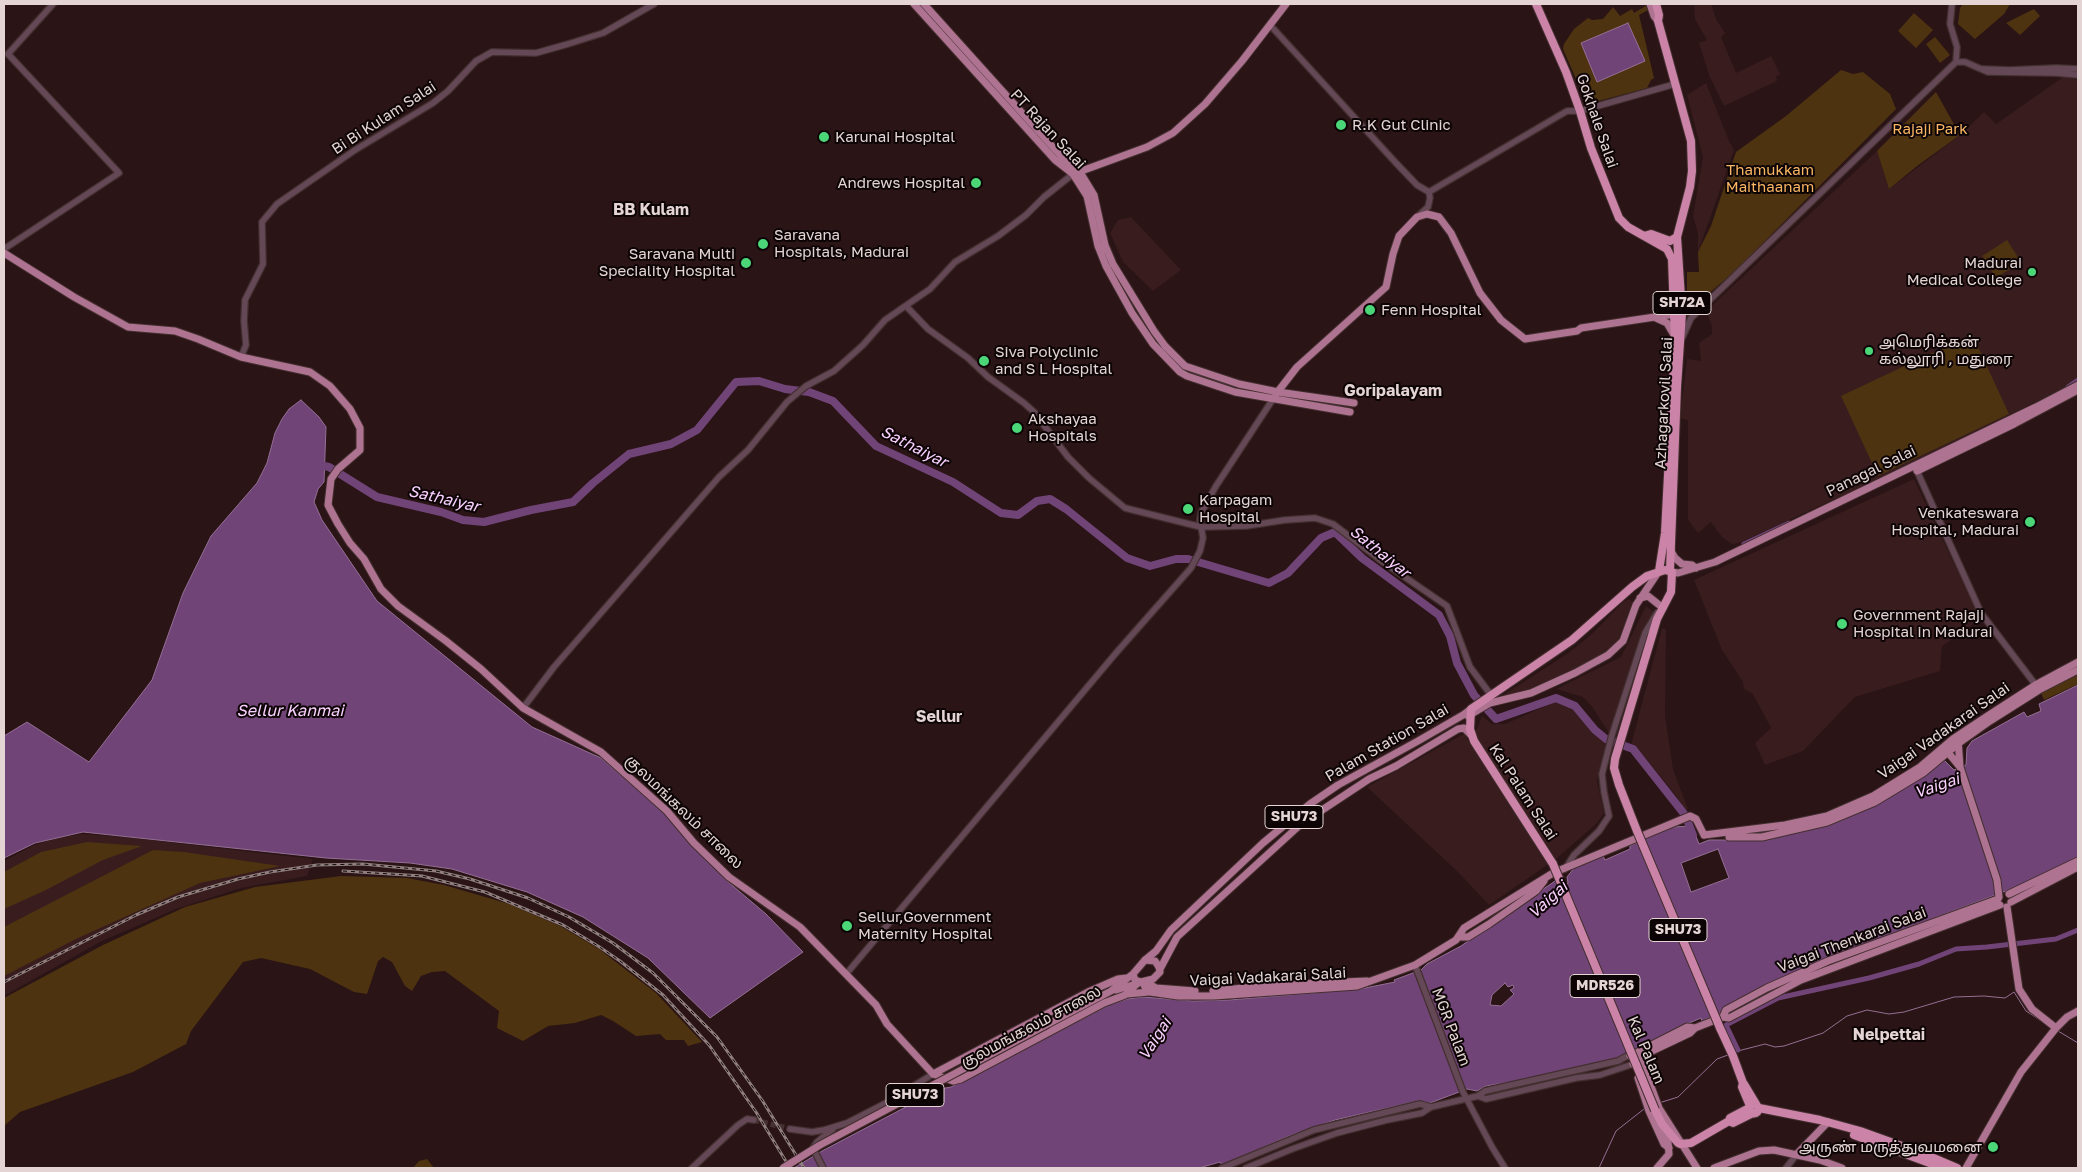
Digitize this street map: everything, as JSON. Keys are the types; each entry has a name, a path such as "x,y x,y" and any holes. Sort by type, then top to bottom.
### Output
{"highway":[{"name":"Gokhale Salai","path":"1536,4 1566,72 1580,111 1590,148 1619,218 1628,227 1667,249"},
{"name":"Azhagarkovil Salai","path":"1656,4 1659,15 1658,21 1691,141 1692,171 1690,187 1677,237 1679,314 1671,571"},
{"name":"Gokhale Salai","path":"1644,236 1651,234 1670,242 1677,237"},
{"name":"Azhagarkovil Salai","path":"1667,249 1672,259 1679,314"},
{"name":"Azhagarkovil Salai","path":"1659,572 1665,533 1671,395 1678,343"},
{"name":"SHU73","path":"1659,572 1671,571 1670,592 1657,619 1614,768 1618,784 1637,832 1732,1053 1743,1083 1742,1087 1754,1109"},
{"name":"Palam Station Salai","path":"1470,713 1572,640 1632,587 1647,576 1659,572"},
{"name":"Kal Palam Salai","path":"1470,713 1471,735 1506,794 1553,864"},
{"name":"Kal Palam","path":"1553,864 1653,1108"},
{"name":"MDR526","path":"1653,1108 1662,1124 1680,1144"},
{"path":"1680,1144 1690,1143 1729,1121 1730,1118 1754,1109 1826,1124 1924,1154 1957,1168"},
{"path":"1826,1124 1943,1168"}],"main road":[{"name":"PT Rajan Salai","path":"914,4 1020,116"},
{"name":"PT Rajan Salai","path":"924,4 1055,160 1077,173 1094,195 1105,246 1113,264 1165,346 1185,366 1276,396 1350,412"},
{"path":"1077,173 1147,147 1173,134 1205,104 1286,4"},
{"path":"1650,4 1658,21"},
{"path":"1276,396 1297,367 1386,288 1399,236 1416,217 1427,214 1439,217 1451,233 1480,293 1501,320 1525,339 1568,333 1581,328 1679,314"},
{"path":"4,254 74,297 128,327 175,331 198,338 241,357"},
{"path":"1653,318 1663,321 1671,327 1678,343"},
{"name":"குலமங்கலம் சாலை","path":"241,357 310,372 330,386 350,409 360,428 360,450 338,469 331,479 328,504 338,524 350,543 364,559 381,589 398,606 481,669 523,708 601,752 667,811 694,843 729,877 800,927 876,1005 887,1024 933,1074 954,1081 961,1078 1104,1003 1125,994 1142,982"},
{"name":"Panagal Salai","path":"1671,571 1678,573 1715,562 2078,385"},
{"name":"Panagal Salai","path":"1917,471 2014,424 2078,390"},
{"name":"PT Rajan Salai","path":"1276,396 1354,403"},
{"path":"1671,552 1682,564 1692,565 1696,568"},
{"path":"1489,699 1531,693 1576,673 1608,655 1623,641 1640,598 1659,572"},
{"path":"1640,598 1648,596 1663,608"},
{"name":"Vaigai Vadakarai Salai","path":"1125,994 1149,992 1178,996 1214,996 1358,986 1416,967 1459,937 1464,928 1547,876 1690,816 1696,818 1704,835 1715,837 1762,837 1827,822 1875,802 1923,773 1958,740 2078,662"},
{"name":"Vaigai Vadakarai Salai","path":"2038,687 2078,670"},
{"name":"Palam Station Salai","path":"1145,960 1156,951 1171,930 1209,894 1263,843 1310,804 1338,785 1470,713"},
{"name":"Kal Palam Salai","path":"1458,730 1464,728 1471,735"},
{"name":"Palam Station Salai","path":"1159,971 1177,937 1301,824 1369,779 1396,766 1458,730"},
{"path":"1958,740 1960,767 1998,880 2014,944 2020,992 2032,1009 2054,1031"},
{"path":"1947,751 1960,767"},
{"path":"2008,894 2078,861"},
{"name":"Vaigai Thenkarai Salai","path":"1629,1055 1639,1054 1687,1027 1695,1028 1723,1017 1726,1010 1768,988 1828,961 2003,902 2078,867"},
{"path":"1998,880 2011,898 2003,902"},
{"path":"1145,960 1155,961 1161,982 1168,989"},
{"name":"SHU73","path":"783,1168 820,1145 1111,991 1130,976 1145,960"},
{"name":"SHU73","path":"1111,991 1142,982 1159,971"},
{"path":"1130,976 1142,982 1149,992"},
{"name":"குலமங்கலம் சாலை","path":"933,1074 1088,992 1130,976"},
{"name":"Vaigai Vadakarai Salai","path":"1142,982 1168,989 1215,991 1274,985 1373,980"},
{"path":"1966,1168 2021,1072 2054,1031 2067,1017 2078,1010"},
{"path":"1639,1054 1657,1099 1653,1108"},
{"name":"Vaigai Thenkarai Salai","path":"1633,1064 1639,1054"},
{"path":"1629,1055 1653,1108 1664,1144 1669,1148"},
{"path":"1653,1108 1696,1168"},
{"name":"MDR526","path":"1658,1167 1668,1158 1669,1148 1662,1124"},
{"path":"1797,1154 1826,1124"},
{"path":"1686,1154 1690,1143"},
{"path":"1714,1168 1760,1151 1774,1150 1797,1154 1842,1168"}],"street":[{"path":"4,248 119,173 8,54 53,4"},
{"name":"Bi Bi Kulam Salai","path":"241,357 246,345 245,300 263,264 262,222 277,204 356,150 433,103 448,92 476,61 492,52 536,53 568,44 603,33 654,4"},
{"path":"1678,343 1691,318 1956,62 1957,47 1950,24 1952,4"},
{"path":"1270,25 1396,163 1417,184 1429,192 1428,207 1416,217"},
{"path":"1956,62 1964,62 1988,72 1996,73 2078,75"},
{"path":"1980,69 2078,69"},
{"path":"1429,192 1567,110 1580,111 1675,84"},
{"path":"523,708 554,666 719,477 748,450 782,407 806,386 834,371 863,345 885,320 930,289 954,262 998,236 1026,215 1044,197 1077,173"},
{"path":"906,306 928,329 968,358 988,377 1034,412 1068,457 1089,478 1125,508 1201,527 1246,526 1315,518 1333,524 1402,576 1447,606 1470,667 1489,699"},
{"path":"1679,314 1702,307"},
{"path":"846,973 1051,729 1191,568 1200,551 1203,538 1201,513 1216,486 1248,441 1276,396"},
{"path":"1917,471 1980,614 2038,687"},
{"path":"1565,869 1574,855 1599,831 1609,816 1602,774 1608,749 1645,633 1650,622 1663,608"},
{"name":"MGR Palam","path":"1416,967 1466,1099 1505,1168"},
{"name":"Vaigai Thenkarai Salai","path":"1246,1168 1292,1149 1337,1134 1387,1120 1422,1113 1431,1107 1478,1096 1485,1091 1618,1061 1629,1055"},
{"name":"Vaigai Thenkarai Salai","path":"1478,1096 1486,1098 1567,1080 1600,1075 1633,1064"},
{"path":"790,1129 812,1132 837,1126 886,1103 933,1074"},
{"name":"Vaigai Thenkarai Salai","path":"1222,1168 1314,1130 1420,1104 1431,1107"},
{"path":"692,1168 738,1125 748,1119 754,1120"},
{"path":"822,1168 813,1148 816,1142 837,1126"},
{"path":"1786,1168 1797,1154"}],"shaded area":[{"path":"1694,4 1711,4 1716,19 1725,33 1721,37 1736,73 1771,56 1780,74 1776,77 1777,81 1724,106 1709,75 1699,43 1707,40 1695,19"},
{"name":"அமெரிக்கன் கல்லூரி , மதுரை","path":"2066,75 2068,78 2078,80 2078,378 2062,389 1874,481 1739,543 1732,544 1722,537 1711,522 1698,533 1688,520 1688,420 1680,417 1687,359 1701,361 1699,343 1712,334 1712,327 1706,311 1877,151 1889,189 1960,135 1984,112 1996,124"},
{"path":"1706,83 1734,150 1698,252 1698,233 1693,216 1703,157 1687,95"},
{"path":"1131,217 1181,270 1153,291 1123,262 1110,233 1118,220"},
{"name":"Government Rajaji Hospital in Madurai","path":"1914,479 1979,617 1967,630 1942,646 1940,671 1855,697 1803,751 1765,765 1755,743 1771,728 1753,694 1744,689 1743,682 1722,650 1694,580"},
{"path":"1629,599 1633,602 1627,631 1612,653 1543,686 1502,700 1500,697 1567,654 1592,634 1623,602"},
{"path":"1646,606 1654,612 1609,733 1593,708 1583,697 1556,689 1621,657"},
{"path":"1662,628 1666,629 1665,716 1673,769 1688,809 1685,811 1677,797 1644,756 1631,745"},
{"path":"1557,701 1574,707 1593,732 1606,743 1597,781 1604,813 1596,824 1556,859 1489,905 1459,873 1367,787 1464,734 1545,858 1553,855 1475,734 1482,716 1492,724 1505,724"},
{"path":"82,834 124,837 313,859 307,876 241,888 176,909 100,942 4,996 4,861 32,846 53,839"}],"green space":[{"path":"1963,4 2010,4 2004,14 1975,39 1958,24 1960,8"},
{"path":"1647,5 1648,10 1639,15 1654,78 1647,88 1587,104 1563,49 1564,44 1574,29 1588,18 1592,20 1603,19 1613,7 1620,16 1632,9 1634,13"},
{"path":"2034,9 2040,16 2020,35 2006,23"},
{"path":"1914,13 1933,30 1916,48 1898,31"},
{"path":"1935,37 1950,55 1940,63 1926,44"},
{"name":"Thamukkam Maithaanam","path":"1841,70 1853,74 1863,72 1890,94 1896,109 1735,271 1708,294 1687,307 1687,272 1699,272 1698,252 1711,226 1736,152 1786,116"},
{"name":"Rajaji Park","path":"1936,92 1960,135 1889,189 1877,151"},
{"path":"2007,240 2021,262 1996,278 1982,256"},
{"path":"1972,334 2009,414 1878,476 1841,396"},
{"path":"2078,675 2078,684 2044,700 2041,693"},
{"path":"87,842 142,846 103,860 46,890 4,909 4,872 41,852"},
{"path":"153,850 184,852 280,866 200,883 78,938 4,976 4,927"},
{"path":"341,876 407,878 444,885 509,904 562,927 599,949 656,993 702,1042 688,1046 684,1040 666,1040 660,1034 636,1036 601,1015 575,1023 548,1026 523,1041 497,1028 499,1011 445,971 432,972 421,976 412,991 405,986 392,962 383,957 378,961 367,994 354,992 310,969 261,958 243,962 191,1031 186,1044 133,1072 20,1112 4,1126 4,998 103,945 185,907 255,887"},
{"path":"427,1159 434,1168 413,1168 419,1161"}],"water":[{"path":"1628,23 1645,61 1597,82 1581,43"},
{"name":"Sellur Kanmai","path":"301,400 319,417 326,427 324,482 318,489 314,502 322,520 377,601 532,727 601,758 664,813 727,881 766,914 803,952 710,1018 648,958 583,917 527,892 452,869 410,863 326,858 83,832 35,843 4,858 4,736 27,722 89,762 152,680 183,593 211,536 257,483 267,463 275,433 282,419 289,409"},
{"name":"Vaigai","path":"2078,685 2078,857 2014,888 1825,959 1724,1011 1702,1021 1701,1018 1682,1026 1618,1059 1535,1078 1486,1086 1477,1091 1467,1089 1430,1103 1418,1101 1335,1120 1289,1136 1222,1165 1220,1162 1199,1168 794,1168 822,1151 940,1089 951,1087 1109,1005 1127,999 1143,997 1193,1001 1229,1000 1360,989 1395,982 1394,980 1421,970 1427,964 1461,946 1555,881 1558,888 1568,883 1567,877 1574,868 1603,856 1605,860 1630,849 1630,846 1672,827 1692,826 1699,844 1709,840 1762,840 1830,825 1874,806 1943,759 1954,770 1966,765 1967,748 1972,741 2024,712 2027,717 2041,711 2039,704","holes":["1718,849 1729,878 1691,892 1681,863","1505,983 1508,987 1513,985 1514,988 1510,990 1514,994 1501,1006 1490,1005 1492,995"]}],"pier":[{"path":"1644,837 1720,1016 1712,1019 1636,840"}],"waterway":[{"path":"2068,387 2078,380"},
{"name":"Sathaiyar","path":"314,468 329,467 377,497 441,512 463,520 484,522 573,502 629,454 671,444 697,430 736,382 759,381 785,389 809,392 833,401 876,446 953,482 1001,513 1018,515 1037,501 1050,499 1066,509 1127,558 1150,566 1176,559 1188,559 1269,583 1288,573 1321,538 1335,532 1362,558 1439,615 1450,636 1457,663 1474,695 1496,719 1556,698 1575,706 1595,730 1606,739 1633,749 1685,815 1693,835"},
{"path":"1744,544 1789,523"},
{"path":"1738,1050 1726,1025 1778,998 1869,978 1919,964 1956,949 2056,939 2078,930"},
{"path":"1734,1052 1765,1044 1775,1047 1784,1046 1823,1033 1847,1016 1867,1010 1889,1014 1904,1012 1954,997 1984,996 2005,998 2014,992 2026,1011 2046,1024"},
{"path":"2058,1031 2078,1043"},
{"path":"1659,1103 1678,1097 1717,1059 1728,1055"},
{"path":"1599,1168 1616,1131 1644,1109"}],"tunnel":[{"path":"754,1120 790,1129"}],"railway":[{"path":"4,982 136,915 178,897 238,879 317,865 363,864 436,871 470,879 528,898 569,917 613,943 653,973 717,1037 762,1100 804,1168"},
{"path":"343,871 422,876 485,892 563,925 598,946 663,995 709,1045 756,1112 790,1168"}],"place":[{"name":"R.K Gut Clinic","path":"1341,125"},
{"name":"Karunai Hospital","path":"824,137"},
{"name":"Andrews Hospital","path":"976,183"},
{"name":"Saravana Hospitals, Madurai","path":"763,244"},
{"name":"Saravana Multi Speciality Hospital","path":"746,263"},
{"name":"Madurai Medical College","path":"2032,272"},
{"name":"Fenn Hospital","path":"1370,310"},
{"name":"அமெரிக்கன் கல்லூரி , மதுரை","path":"1869,351"},
{"name":"Siva Polyclinic and S L Hospital","path":"984,361"},
{"name":"Akshayaa Hospitals","path":"1017,428"},
{"name":"Karpagam Hospital","path":"1188,509"},
{"name":"Venkateswara Hospital, Madurai","path":"2030,522"},
{"name":"Government Rajaji Hospital in Madurai","path":"1842,624"},
{"name":"Sellur,Government Maternity Hospital","path":"847,926"},
{"name":"அருண் மருத்துவமனை","path":"1993,1147"}],"district":[{"name":"BB Kulam","path":"651,210"},
{"name":"Goripalayam","path":"1393,391"},
{"name":"Sellur","path":"939,717"},
{"name":"Nelpettai","path":"1889,1035"}]}
